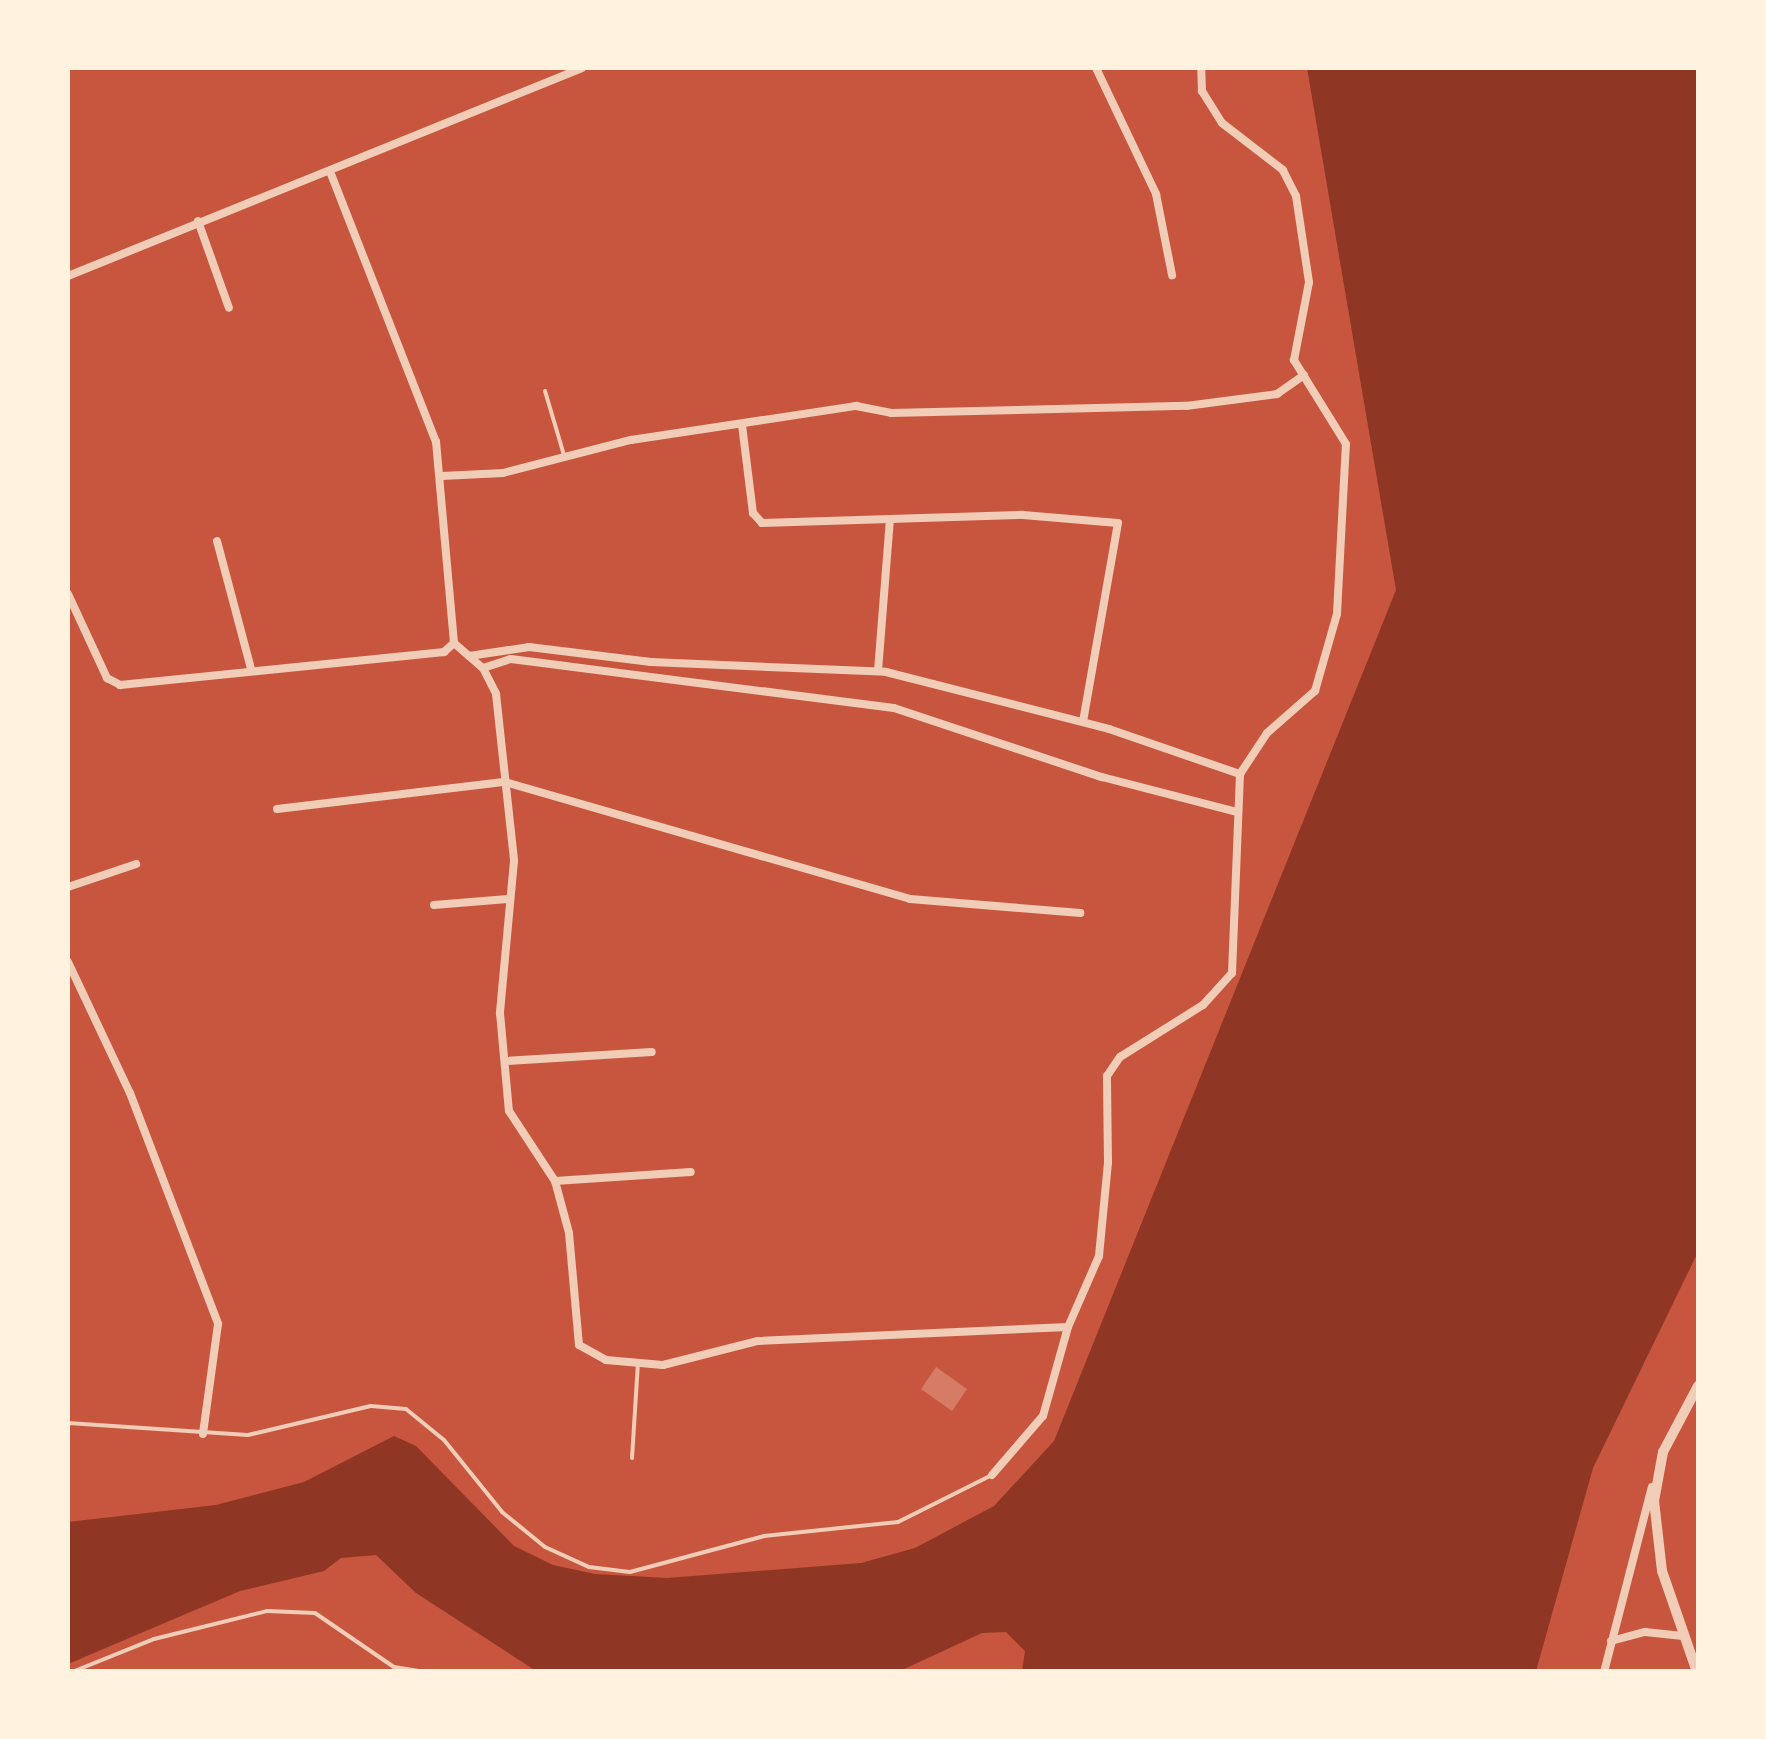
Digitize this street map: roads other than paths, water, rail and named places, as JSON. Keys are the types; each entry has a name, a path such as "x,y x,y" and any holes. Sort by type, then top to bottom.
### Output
{"street":[{"path":"68,276 582,68"},
{"path":"1096,68 1156,194 1172,275"},
{"path":"992,1475 1043,1416 1068,1327 1099,1256 1111,1067 1203,1005 1232,973 1240,774 1267,733 1315,691 1337,614 1346,444 1304,374 1292,345 1309,282 1296,196 1283,170 1222,124 1202,91 1201,68"},
{"path":"330,171 436,442 454,642 482,668 496,694 514,861 500,1013 509,1111 555,1180 569,1234 579,1345 606,1360 663,1365 758,1341 1068,1327"},
{"path":"198,221 229,308"},
{"path":"442,476 503,473 564,455 856,406 891,413 1186,406 1277,394 1304,374"},
{"path":"742,425 753,514 762,523 1023,515 1118,522 1084,721"},
{"path":"878,672 890,520"},
{"path":"217,541 252,670"},
{"path":"68,594 112,684 444,652 454,642"},
{"path":"469,656 529,647 650,662 878,672 1084,721 1240,774"},
{"path":"482,668 511,659 894,708 1102,777 1237,812"},
{"path":"276,808 505,782 910,899 1080,913"},
{"path":"68,887 136,864"},
{"path":"434,905 508,898"},
{"path":"68,962 130,1093 218,1324 202,1434"},
{"path":"506,1062 652,1052"},
{"path":"555,1180 691,1172"},
{"path":"1604,1672 1656,1473 1698,1386"},
{"path":"1656,1473 1657,1548 1696,1672"},
{"path":"1611,1641 1646,1632 1683,1636"}],"lane":[{"path":"545,392 564,455"},
{"path":"632,1458 638,1363"},
{"path":"68,1424 202,1434 288,1429 388,1404 406,1408 444,1440 502,1512 545,1547 589,1567 630,1572 764,1536 898,1522 992,1475"},
{"path":"72,1672 154,1638 268,1610 315,1613 394,1667 427,1672"}]}
